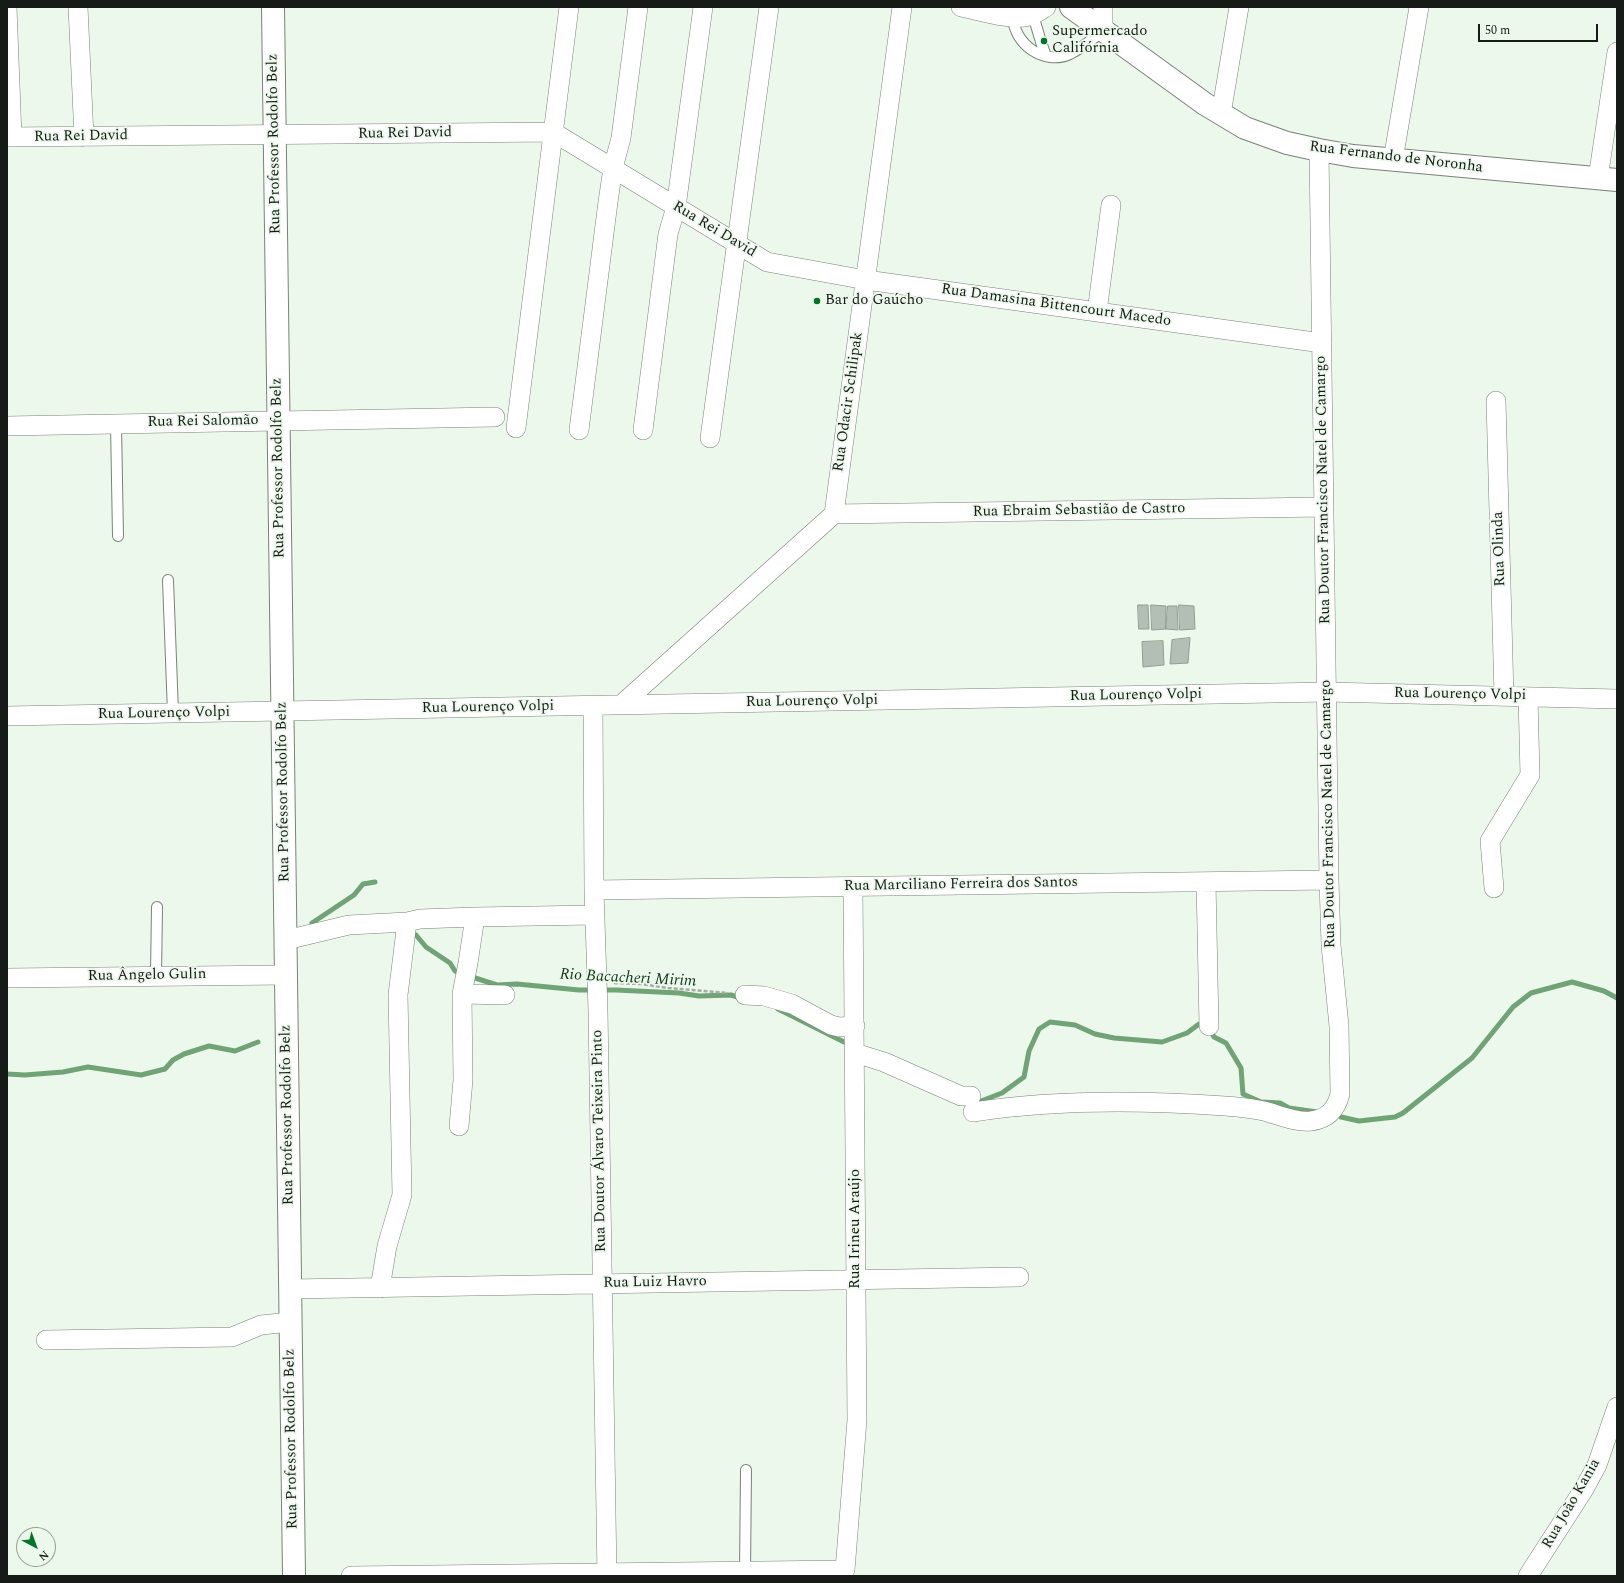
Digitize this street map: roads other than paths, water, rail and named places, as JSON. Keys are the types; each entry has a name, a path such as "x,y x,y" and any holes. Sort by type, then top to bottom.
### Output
{"street":[{"path":"7,7 9,137"},
{"path":"78,7 84,136"},
{"name":"Rua Professor Rodolfo Belz","path":"273,7 294,1576"},
{"path":"516,428 569,7"},
{"path":"579,430 613,168 621,138 638,7"},
{"path":"643,430 668,234 676,207 703,7"},
{"path":"710,438 769,7"},
{"name":"Rua Odacir Schilipak","path":"834,514 902,7"},
{"path":"961,7 1013,17 1024,17 1039,11"},
{"name":"Rua Fernando de Noronha","path":"1071,7 1103,32 1221,114 1245,128 1265,136 1319,150 1394,160 1608,179"},
{"path":"1103,7 1103,32"},
{"path":"1221,114 1239,7"},
{"path":"1394,160 1419,7"},
{"path":"1608,179 1617,52"},
{"name":"Rua Rei David","path":"9,137 553,132 767,262"},
{"name":"Rua Doutor Francisco Natel de Camargo","path":"855,1053 884,1062 961,1096 972,1104 1014,1106 1060,1103 1195,1104 1242,1108 1302,1121 1322,1118 1330,1114 1337,1105 1340,1094 1339,1026 1331,945 1329,880 1319,150"},
{"path":"1097,312 1111,205"},
{"name":"Rua Damasina Bittencourt Macedo","path":"767,262 866,280 1322,343"},
{"name":"Rua Olinda","path":"1496,401 1504,696"},
{"name":"Rua Rei Salomão","path":"7,426 495,417"},
{"name":"Rua Ebraim Sebastião de Castro","path":"834,514 1324,507"},
{"path":"621,705 834,514"},
{"name":"Rua Lourenço Volpi","path":"7,716 1327,692 1617,699"},
{"path":"1494,888 1490,841 1530,775 1528,697"},
{"name":"Rua Doutor Álvaro Teixeira Pinto","path":"593,706 594,890 598,982 607,1575"},
{"name":"Rua Marciliano Ferreira dos Santos","path":"594,890 1329,880"},
{"path":"1206,882 1209,1026"},
{"name":"Rua Irineu Araújo","path":"745,1572 846,1570 857,1420 854,887"},
{"path":"286,940 349,925 407,922 420,919 595,915"},
{"path":"459,1126 463,1080 462,994 474,917"},
{"path":"380,1288 387,1246 402,1195 398,995 407,922"},
{"name":"Rua Ângelo Gulin","path":"7,978 286,974"},
{"path":"462,994 504,995"},
{"path":"745,995 764,996 792,1004 831,1025 854,1026"},
{"name":"Rua Luiz Havro","path":"290,1289 1019,1277"},
{"path":"46,1340 232,1337 261,1325 291,1322"},
{"name":"Rua João Kania","path":"1528,1576 1588,1483 1597,1465 1617,1406"},
{"path":"351,1576 607,1575 745,1572"}],"lane":[{"path":"1039,11 1040,42 1046,56"},
{"path":"1013,17 1013,27 1019,37 1032,52 1046,56 1058,57 1070,54 1103,32"},
{"path":"116,424 118,536"},
{"path":"168,580 173,713"},
{"path":"156,976 157,907"},
{"path":"745,1572 746,1470"}],"waterway":[{"name":"Rio Bacacheri Mirim","path":"312,923 354,895 363,884 375,882"},
{"name":"Rio Bacacheri Mirim","path":"416,935 426,947 450,963 455,971 462,974"},
{"name":"Rio Bacacheri Mirim","path":"469,976 497,985 517,984 579,990 679,993 699,996 731,995 741,998"},
{"name":"Rio Bacacheri Mirim","path":"1341,1117 1359,1121 1395,1117 1403,1113 1472,1058 1513,1007 1531,993 1572,982 1604,991 1617,998"},
{"name":"Rio Bacacheri Mirim","path":"778,1009 844,1042"},
{"name":"Rio Bacacheri Mirim","path":"976,1103 1002,1093 1024,1077 1029,1051 1039,1029 1050,1022 1075,1025 1095,1034 1114,1038 1162,1042 1187,1033 1199,1024 1204,1025"},
{"name":"Rio Bacacheri Mirim","path":"1210,1030 1214,1037 1226,1043 1241,1068 1243,1094 1261,1102 1280,1103 1289,1108 1317,1112"},
{"name":"Rio Bacacheri Mirim","path":"7,1074 25,1075 63,1072 88,1067 141,1075 165,1069 173,1060 184,1054 209,1046 235,1051 258,1042"}],"place":[{"name":"Supermercado Califórnia","path":"1044,41"},
{"name":"Bar do Gaúcho","path":"817,301"}]}
